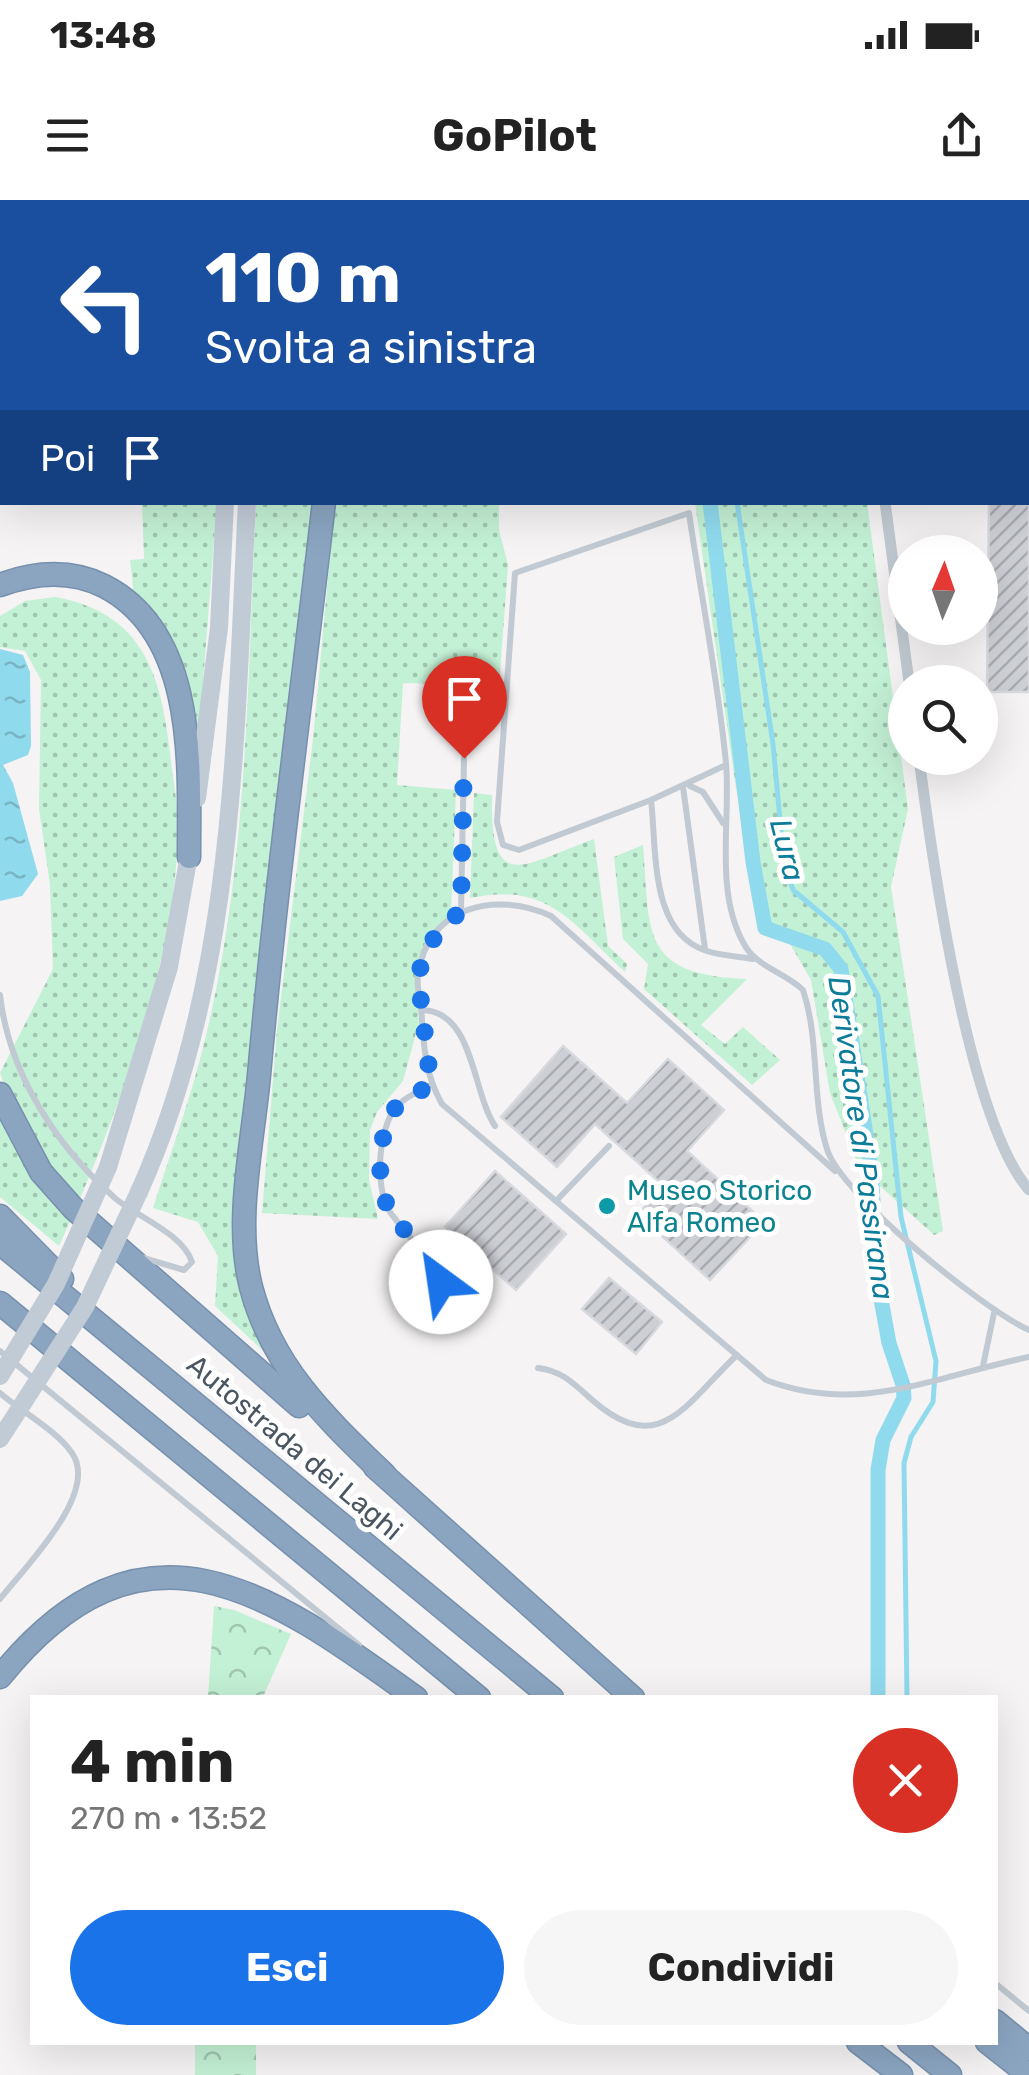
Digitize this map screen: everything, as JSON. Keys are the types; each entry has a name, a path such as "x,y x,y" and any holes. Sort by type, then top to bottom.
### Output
{"highway":[{"path":"324,505 263,1033 245,1224 246,1259 251,1287 288,1374 385,1475"},
{"path":"0,585 43,574 85,578 120,595 145,620 169,662 183,716 189,774 189,857"},
{"path":"0,1094 41,1172 120,1250 385,1475 630,1695"},
{"path":"0,1216 119,1340"},
{"name":"Autostrada dei Laghi","path":"0,1243 548,1695"},
{"path":"0,1304 475,1695"},
{"path":"0,1677 65,1612 134,1578 170,1574 246,1592 350,1649 413,1695"},
{"path":"998,2023 1029,2049"},
{"path":"862,2045 901,2075"},
{"path":"913,2045 950,2075"},
{"path":"991,2045 1029,2075"}],"main road":[{"path":"0,1376 56,1284 108,1168 169,967 189,857 219,628 225,505"},
{"path":"0,1439 85,1307 140,1192 187,1060 209,960 234,751 247,505"}],"street":[{"path":"885,505 907,665"},
{"path":"922,775 977,1065 1010,1168 1029,1190"}],"lane":[{"path":"726,764 686,786 519,850 503,845 497,822 515,573 688,513 726,764 724,824 734,920 753,959"},
{"path":"461,910 464,758"},
{"path":"686,786 714,804 724,824"},
{"path":"686,786 705,951"},
{"path":"651,800 664,914 679,936 705,951 753,959 788,975 802,990 809,1008 824,1139 843,1178"},
{"path":"1029,1330 994,1312 927,1256 551,916 523,904 461,910 427,946 418,976 431,1086 442,1104 766,1380 801,1394 831,1398 871,1394 1029,1357"},
{"path":"0,995 10,1036 43,1118 84,1168 146,1222 183,1246 192,1262 184,1270 120,1250"},
{"path":"422,1010 446,1018 463,1037 482,1107 495,1126"},
{"path":"431,1086 406,1099 387,1122 382,1171 389,1210 428,1254 441,1282"},
{"path":"556,1201 608,1146"},
{"path":"983,1367 994,1312"},
{"path":"0,1351 413,1695"},
{"path":"538,1368 559,1371 616,1421 643,1428 674,1416 737,1355"},
{"path":"0,1393 71,1451 79,1474 77,1493 66,1513 0,1599"},
{"path":"998,1985 1029,2011"}],"green space":[{"path":"142,505 217,505 198,746 134,596 130,560 144,559"},
{"path":"256,505 318,505 238,1224 283,1369 215,1306 218,1256 198,1222 153,1208 183,1118 215,995 236,855"},
{"path":"335,505 499,505 499,530 508,565 499,686 403,683 397,785 456,790 451,914 424,945 415,978 419,1022 403,1081 377,1112 370,1130 369,1180 378,1219 262,1213 277,1030 313,739"},
{"path":"695,505 867,505 889,665 888,775 903,775 908,809 891,887 943,1231 934,1235 859,1167 830,1093 811,980 786,937 763,917 736,788"},
{"path":"56,597 86,605 109,617 142,651 161,697 178,826 175,882 145,1023 79,1201 33,1142 0,1073 53,969 50,885 39,809 41,680 25,651 0,647 0,616 25,601"},
{"path":"474,793 492,795 497,848 504,860 515,865 594,839 608,946 627,964 625,972 573,923 539,901 497,894 470,898"},
{"path":"643,845 647,903 658,944 669,958 687,969 747,979 701,1025 725,1044 743,1027 780,1060 752,1085 644,989 648,964 623,939 614,857"},
{"path":"0,1112 71,1219 59,1246 0,1197"},
{"path":"214,1606 234,1610 291,1634 264,1695 208,1695"},
{"path":"195,2045 256,2045 256,2075 195,2075"}],"water":[{"path":"0,649 23,655 30,672 31,746 28,755 3,765 13,783 38,874 22,896 0,901"}],"building":[{"path":"989,505 1029,505 1029,692 998,692 998,665 987,665 987,645 998,645 998,535 989,535"},
{"path":"563,1046 627,1103 668,1059 724,1110 687,1151 764,1222 710,1280 638,1214 664,1186 595,1124 557,1167 501,1117"},
{"path":"495,1171 566,1234 516,1290 445,1227"},
{"path":"609,1278 662,1322 636,1354 582,1309"}],"waterway":[{"name":"Derivatore di Passirana","path":"710,505 753,862 765,928 825,949 841,969 871,1168 878,1283 889,1343 903,1385 904,1398 883,1440 878,1470 878,1695"},
{"name":"Lura","path":"737,505 773,744 784,863 793,890 843,932 878,996 901,1217 936,1361 933,1402 911,1437 904,1463 907,1695"}],"place":[{"name":"Museo Storico Alfa Romeo","path":"607,1206"}],"route":[{"path":"441,1282 428,1254 389,1210 382,1171 387,1122 397,1106 431,1086 418,976 427,946 461,910 464,758"}]}
